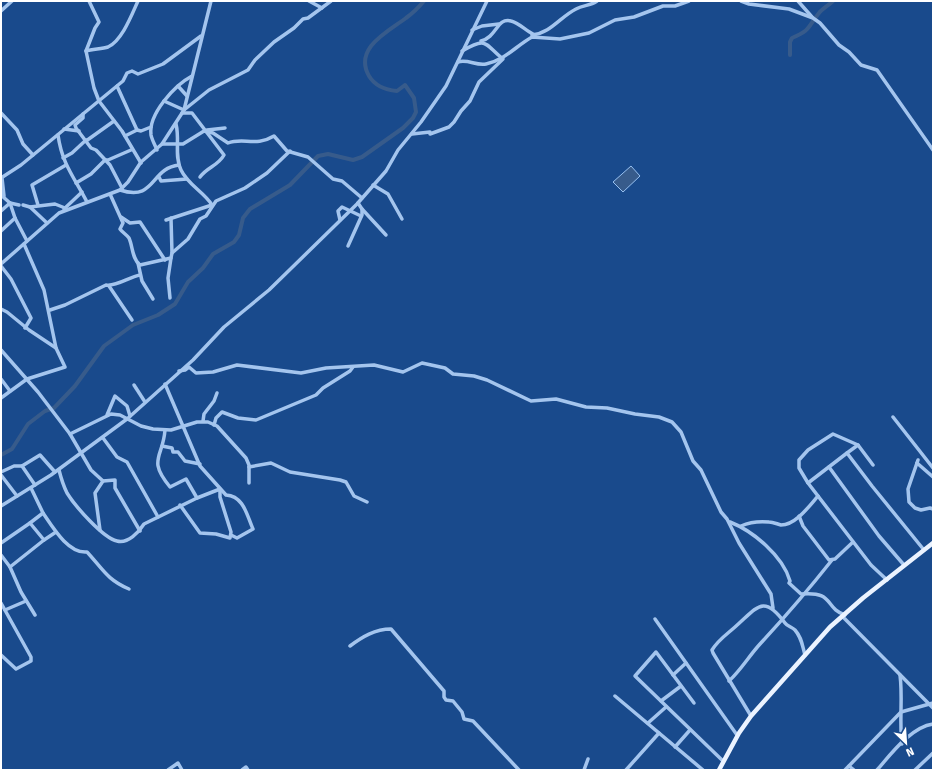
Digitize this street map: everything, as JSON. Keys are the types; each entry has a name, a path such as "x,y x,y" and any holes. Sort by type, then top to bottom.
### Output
{"main road":[{"path":"719,770 737,736 751,716 830,627 904,565 933,543"}],"street":[{"path":"1,11 12,1"},
{"path":"89,1 100,22 95,28 86,52 93,85 99,100 125,136 140,163"},
{"path":"86,52 108,47 114,43 125,27 138,1"},
{"path":"61,212 121,189 140,163 157,150 162,144 183,112 211,1"},
{"path":"309,1 322,8"},
{"path":"183,112 209,90 248,70 255,60 274,42 294,28 303,19 308,18 331,1"},
{"path":"1,506 57,471 103,438 128,417 193,360 224,327 269,290 358,203 374,185 438,99 458,62 462,50 487,1"},
{"path":"411,134 430,132 430,134 449,127 470,101 479,82 503,58 528,40 557,24 577,8 588,6 597,1"},
{"path":"472,30 482,26 499,24 510,20 536,35 560,39 589,33 615,20 634,17 663,6 675,6 689,1"},
{"path":"741,1 749,4 777,7 813,18"},
{"path":"798,1 839,45 849,52 861,65 877,70 933,150"},
{"path":"462,50 486,40 495,33 499,24"},
{"path":"1,398 27,379 65,367 56,348 51,327 50,310 44,290 10,203 2,196 1,178 58,135 123,81 128,73 132,71 138,74 163,64 202,35"},
{"path":"479,42 487,43 491,46 493,52 503,58"},
{"path":"458,62 462,60 483,64 503,58"},
{"path":"157,150 151,134 153,117 164,101 178,86 192,76"},
{"path":"117,86 138,130"},
{"path":"178,86 187,96"},
{"path":"164,101 183,112 192,113 224,155 220,162 204,171 200,177"},
{"path":"1,113 17,130 23,144 33,155"},
{"path":"83,114 83,118 75,125 91,148 96,150 112,169 121,189 129,193 138,193 153,184 165,168 179,165"},
{"path":"62,158 72,153 86,140 114,121"},
{"path":"176,124 179,144 177,154 179,165 187,179 212,205"},
{"path":"125,136 138,130 141,131 151,127"},
{"path":"162,144 179,144 188,141 204,130 225,128"},
{"path":"64,129 79,131"},
{"path":"206,130 228,144 233,141 258,143 274,136 287,151 308,157 333,180 342,181 362,198"},
{"path":"58,135 62,158 76,183 78,183 87,202"},
{"path":"76,183 91,174 105,160 132,150"},
{"path":"172,254 188,239 200,219 206,216 216,201 245,188 267,173 290,151"},
{"path":"38,206 32,185 66,165"},
{"path":"158,176 161,181 187,179"},
{"path":"374,185 388,194 402,219"},
{"path":"25,328 31,318 11,280 1,265 82,192"},
{"path":"110,194 123,222 120,229 128,238 131,249 138,263 140,275 153,299"},
{"path":"10,203 30,207 55,204 65,208"},
{"path":"1,211 10,203"},
{"path":"358,203 362,210 386,235"},
{"path":"166,220 212,205"},
{"path":"30,207 48,223"},
{"path":"340,220 338,211 340,208 345,208 349,212 361,216"},
{"path":"348,246 361,216 362,210"},
{"path":"120,216 130,223 140,222 165,260"},
{"path":"1,231 15,218"},
{"path":"170,298 168,278 172,254 171,218"},
{"path":"138,263 140,265 171,258"},
{"path":"50,310 106,285 109,286 130,277 140,275"},
{"path":"109,286 132,320"},
{"path":"1,309 25,328 56,348"},
{"path":"20,323 30,321"},
{"path":"1,350 27,379 70,434 91,470 103,481 115,480 115,488 140,531"},
{"path":"179,371 189,367 196,373 199,373 216,371 237,365 301,373 326,368 374,365 403,372 422,363 445,368 453,374 474,376 487,380 531,401 556,399 586,407 607,408 659,417 672,422 681,432 693,460 701,470 721,512 730,522 739,543 771,594 773,608"},
{"path":"214,425 216,418 222,412 238,418 256,420 310,398 343,377 353,366"},
{"path":"1,379 10,391"},
{"path":"165,384 182,426 200,464 226,495 232,495 246,507 253,529 237,538 200,533 180,505"},
{"path":"134,385 145,402"},
{"path":"203,422 204,414 214,401 217,394"},
{"path":"107,415 115,396 126,406 128,417"},
{"path":"70,434 107,415 114,414 128,417 148,428 164,430 203,422 214,425 246,458 249,467 249,483"},
{"path":"893,417 933,468"},
{"path":"164,430 162,446 157,456 157,463 161,475 170,486 186,479 197,498"},
{"path":"872,465 858,445 836,434 833,434 816,444 799,460 799,468 808,483 871,565 886,580"},
{"path":"103,438 117,457 127,462 158,516"},
{"path":"808,483 858,445"},
{"path":"162,446 172,448 173,452 180,454 185,460 200,464"},
{"path":"847,454 924,550"},
{"path":"17,496 1,474 14,466 22,466 40,455 57,471 70,497 100,530 112,539 123,542 140,531 144,524 158,516 180,505 220,489"},
{"path":"933,477 918,461 908,489 909,502 915,508 921,510 930,508 933,509"},
{"path":"249,467 271,463 290,472 340,480 346,482 354,496 367,502"},
{"path":"22,466 35,485"},
{"path":"829,467 879,536 904,565"},
{"path":"100,530 95,493 103,481"},
{"path":"31,488 43,513 56,532 66,543 77,550 87,552 102,572 114,582 129,589"},
{"path":"220,489 220,497 231,536"},
{"path":"741,526 751,522 768,521 782,525 791,522 799,516 818,496"},
{"path":"1,543 43,513"},
{"path":"799,516 800,521 813,541 825,557 832,560"},
{"path":"730,522 741,526 774,553 787,572 791,585 801,594 823,596 839,613 845,615 843,617 933,708"},
{"path":"30,523 44,540"},
{"path":"10,567 56,532"},
{"path":"728,681 736,675 749,656 805,594 832,560 854,542"},
{"path":"1,555 10,567 26,601 35,614"},
{"path":"5,610 26,601"},
{"path":"1,603 31,657 31,661 16,670 1,656"},
{"path":"751,716 712,653 715,645 758,607 765,606 773,608 802,641 805,655"},
{"path":"656,619 737,736"},
{"path":"350,646 368,634 383,629 391,629 444,691 444,697 446,700 453,701 462,712 464,719 473,721 520,770"},
{"path":"694,704 656,652 635,676 723,762"},
{"path":"673,675 686,663"},
{"path":"900,674 902,700 902,744"},
{"path":"661,702 681,686"},
{"path":"615,696 703,770"},
{"path":"845,770 901,712 933,703"},
{"path":"648,723 666,707"},
{"path":"877,770 919,728 924,725 933,724"},
{"path":"675,747 690,730"},
{"path":"626,770 659,733"},
{"path":"915,770 933,753"},
{"path":"584,770 588,759"},
{"path":"168,770 178,763 182,770"},
{"path":"849,766 854,770"},
{"path":"242,770 246,767 248,770"}],"water":[{"path":"631,166 640,176 623,192 613,182"}],"waterway":[{"path":"1,455 12,449 28,424 45,411 54,408 75,386 104,346 133,325 158,315 175,304 188,282 203,268 213,254 234,242 239,235 243,218 250,209 290,185 318,156 328,154 353,160 362,157 403,128 413,118 416,112 414,98 405,85 397,91 389,90 378,85 371,79 365,66 369,49 375,41 411,14 424,1"},
{"path":"790,55 790,42 792,38 806,31 820,12 833,1"}]}
